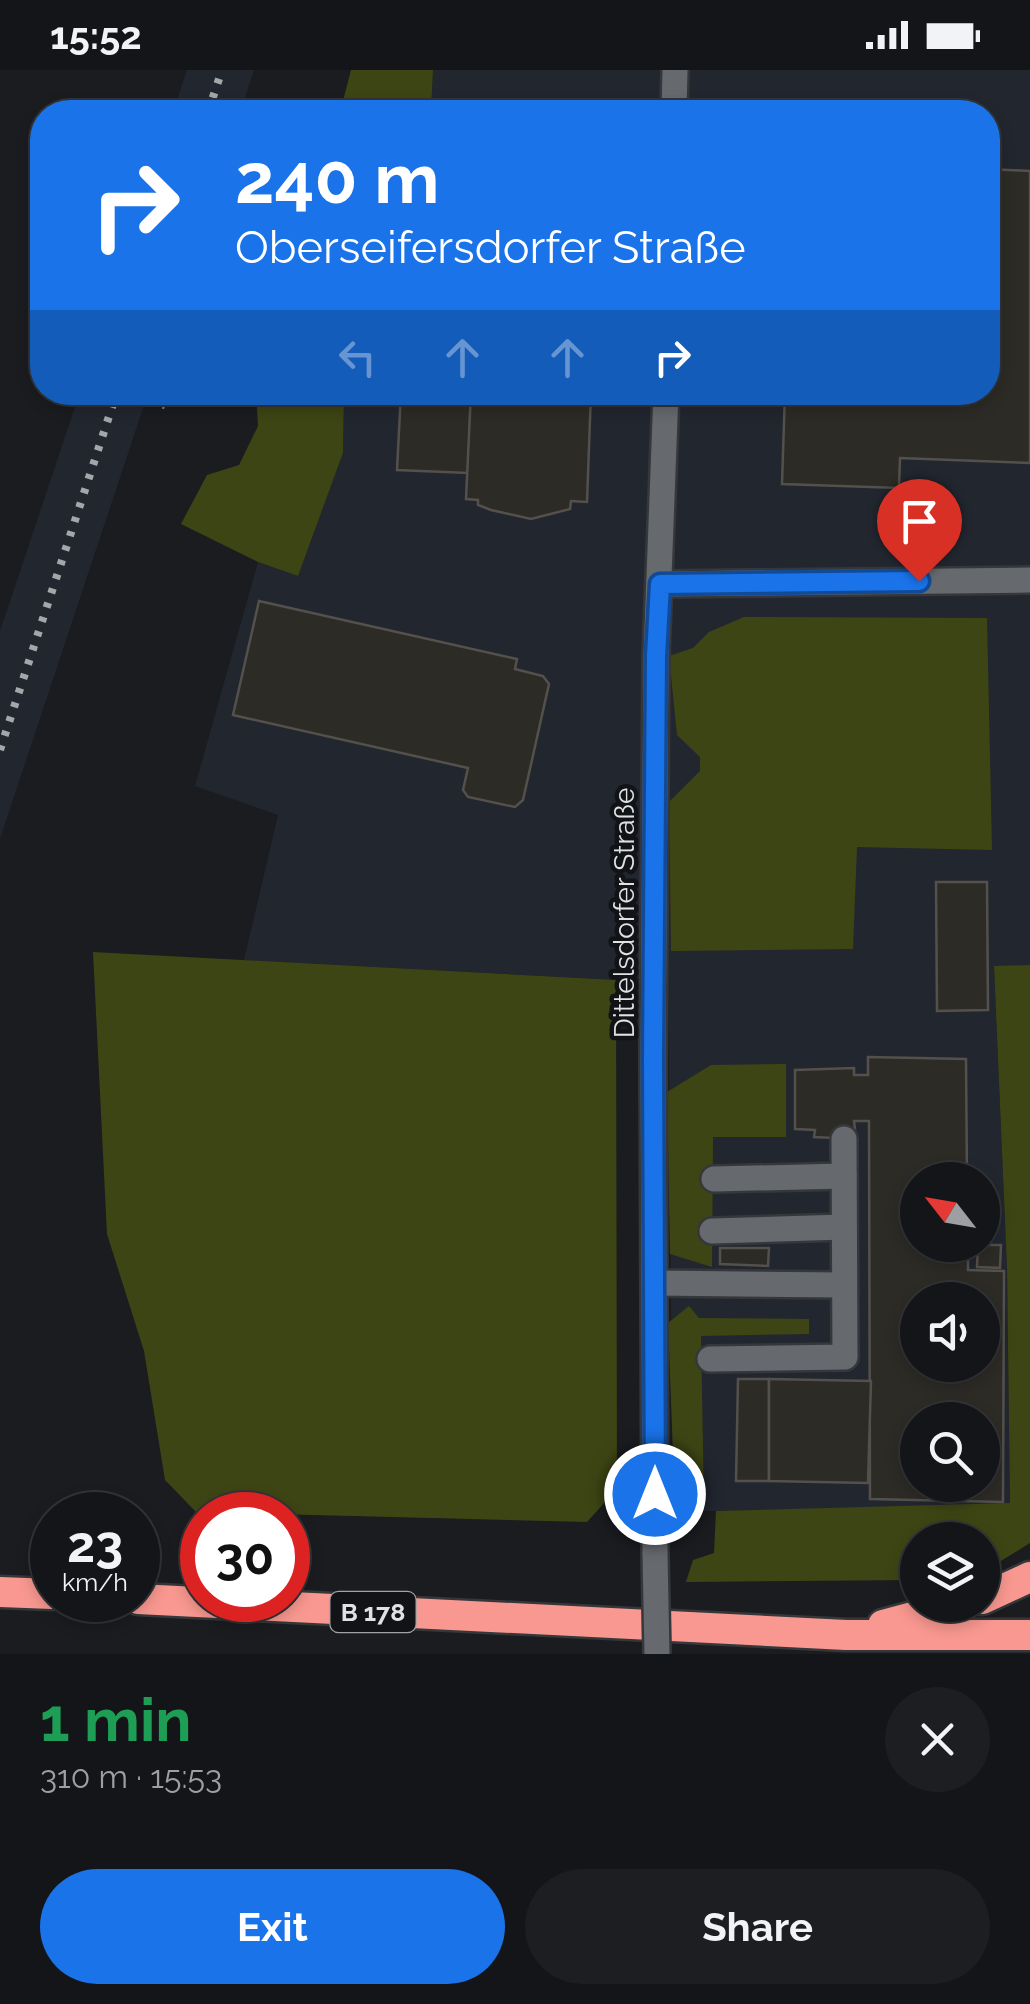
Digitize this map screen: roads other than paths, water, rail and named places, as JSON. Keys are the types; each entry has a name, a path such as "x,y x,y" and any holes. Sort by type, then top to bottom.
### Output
{"highway":[{"path":"1000,1591 1030,1577"},
{"path":"0,1592 30,1593"},
{"name":"B 178","path":"160,1600 846,1635 1030,1635"},
{"path":"846,1635 900,1620"},
{"path":"846,1635 936,1654"}],"street":[{"path":"674,100 675,70"},
{"name":"Dittelsdorfer Straße","path":"657,1654 656,656 666,405"},
{"path":"660,584 1030,580"},
{"path":"710,1358 845,1357 844,1139"},
{"path":"714,1180 844,1176"},
{"path":"712,1231 844,1227"},
{"path":"655,1283 844,1285"}],"railway":[{"path":"212,100 222,70"},
{"path":"0,750 113,405"}]}
